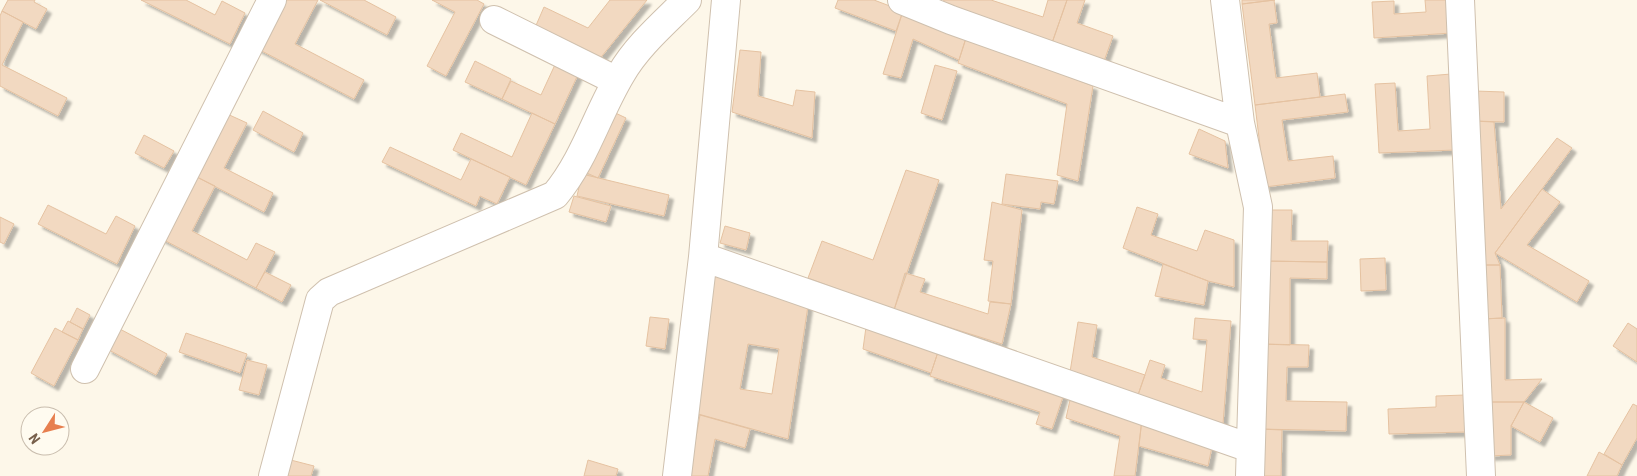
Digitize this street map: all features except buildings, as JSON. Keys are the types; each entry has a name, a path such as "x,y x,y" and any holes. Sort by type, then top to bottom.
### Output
{"street":[{"path":"85,369 272,0"},
{"path":"272,476 320,300 329,292 555,195 571,176 617,81 642,47 687,0"},
{"path":"678,476 703,257 726,0"},
{"path":"902,0 951,20 1240,123"},
{"path":"1225,0 1240,123 1258,207 1250,476"},
{"path":"1460,0 1481,476"},
{"path":"494,20 617,81"},
{"path":"703,257 1250,448"}]}
